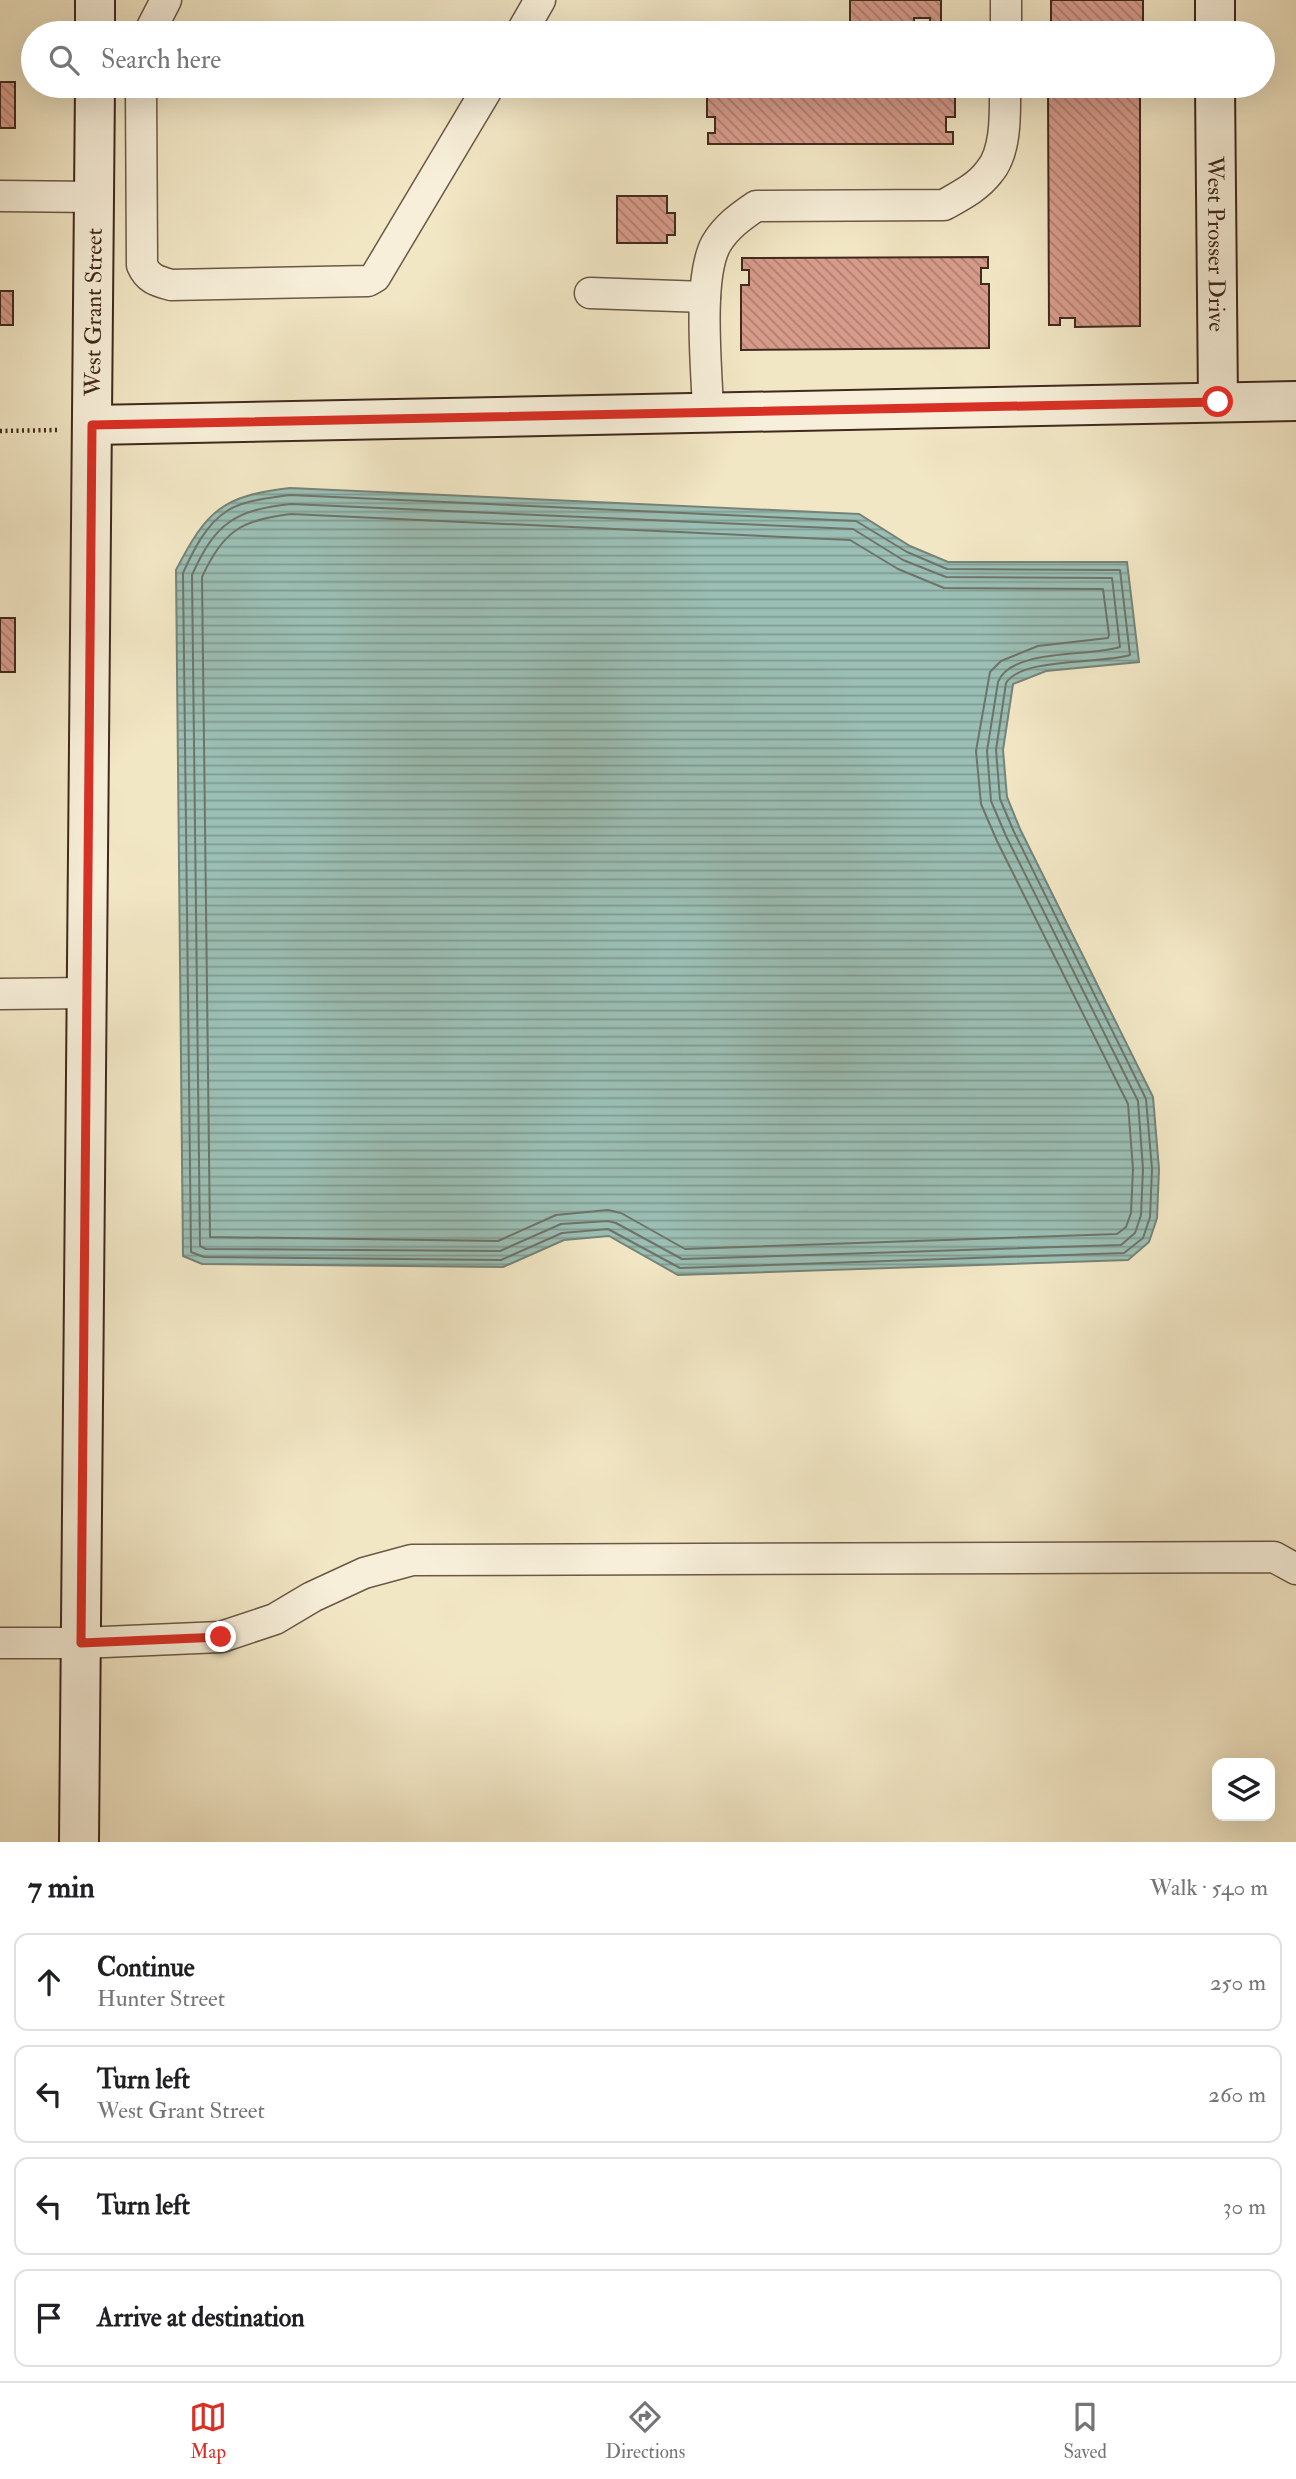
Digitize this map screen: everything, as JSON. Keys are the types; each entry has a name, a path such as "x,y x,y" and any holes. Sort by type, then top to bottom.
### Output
{"street":[{"path":"95,0 95,21"},
{"path":"155,21 166,0"},
{"path":"527,21 540,0"},
{"path":"1006,0 1006,21"},
{"path":"1215,0 1215,21"},
{"name":"West Grant Street","path":"79,1842 88,993 79,428 95,197 95,98"},
{"path":"141,98 142,265 155,281 171,285 368,281 375,276 482,98"},
{"path":"708,412 705,297 707,274 716,244 734,221 755,206 944,205 968,191 991,171 1003,140 1005,98"},
{"name":"West Prosser Drive","path":"1215,98 1218,402"},
{"path":"0,197 95,197"},
{"path":"590,293 705,297"},
{"path":"79,428 1296,401"},
{"path":"0,994 88,993"},
{"path":"0,1643 81,1643 221,1637 275,1619 312,1597 364,1573 412,1560 1273,1557 1296,1569"}],"path":[{"path":"0,431 79,428"}],"water":[{"path":"290,488 859,514 910,546 948,562 1127,562 1139,662 1046,671 1013,684 1003,750 1007,797 1020,829 1153,1097 1159,1169 1157,1218 1149,1242 1128,1260 678,1275 609,1236 564,1240 503,1267 202,1264 183,1256 176,570 197,533 219,509 248,496"}],"building":[{"path":"850,0 941,0 941,21 914,18 914,21 850,21"},
{"path":"1051,0 1143,0 1143,21 1051,21"},
{"path":"0,82 15,82 15,128 0,128"},
{"path":"707,98 955,98 955,117 946,117 946,132 953,132 953,144 708,144 708,133 715,133 715,117 707,117"},
{"path":"1048,98 1140,98 1140,326 1075,327 1075,318 1060,318 1060,325 1049,325"},
{"path":"617,196 667,196 667,213 675,213 675,235 667,235 667,243 617,243"},
{"path":"988,257 988,268 981,268 981,284 989,284 989,348 741,350 741,285 749,285 749,270 742,270 742,258"},
{"path":"0,291 13,291 13,325 0,325"},
{"path":"0,618 15,618 15,672 0,672"}],"route":[{"path":"221,1637 81,1643 92,425 1218,402"}]}
